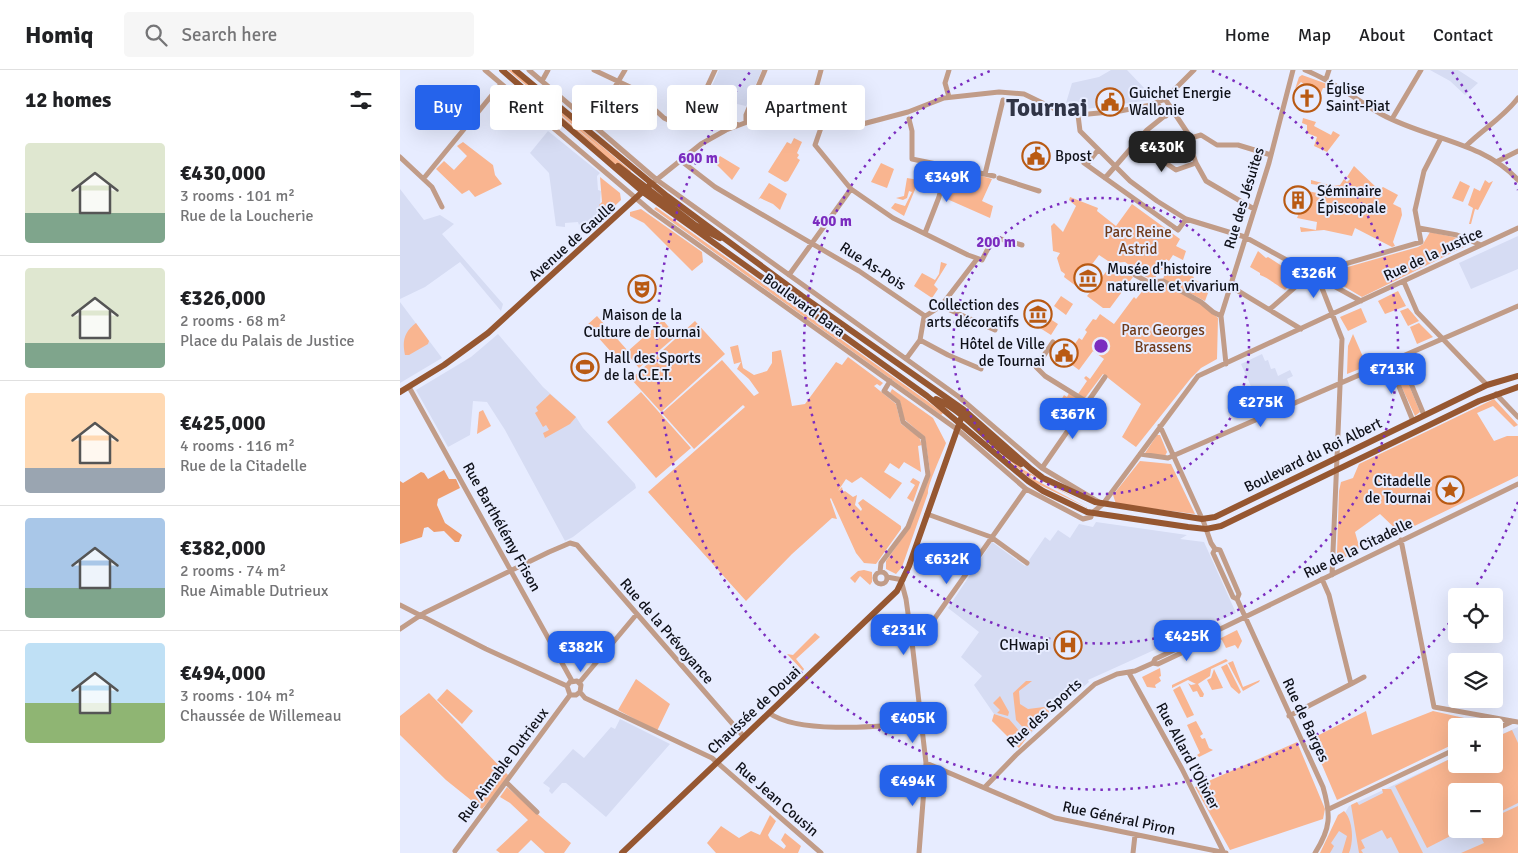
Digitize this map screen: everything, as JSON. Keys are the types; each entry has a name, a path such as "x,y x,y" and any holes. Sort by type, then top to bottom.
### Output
{"main road":[{"path":"502,70 612,166 649,186"},
{"path":"515,70 649,186"},
{"name":"Avenue de Gaulle","path":"400,392 457,357 509,315 649,186"},
{"name":"Boulevard Bara","path":"649,186 695,225 714,236 726,240 943,395 962,416"},
{"name":"Boulevard Bara","path":"649,186 927,396 962,416"},
{"name":"Boulevard du Roi Albert","path":"1202,519 1223,513 1486,385 1518,376"},
{"name":"Boulevard du Roi Albert","path":"1206,529 1221,526 1496,394 1518,387"},
{"path":"962,416 1031,470 1077,496 1103,504 1202,519"},
{"path":"962,416 1028,481 1071,505 1092,513 1206,529"},
{"path":"902,582 962,416"},
{"name":"Chaussée de Douai","path":"622,853 891,598 902,582"}],"street":[{"name":"Boulevard Bara","path":"485,70 625,187 636,199 801,320 890,381 962,416"},
{"path":"529,70 572,106"},
{"path":"542,81 548,70"},
{"path":"594,70 619,81 637,92 667,119"},
{"path":"617,85 625,70"},
{"path":"708,85 715,70"},
{"path":"598,130 649,186 704,142 746,122 746,115 765,70"},
{"path":"817,85 821,70"},
{"path":"949,70 946,83 950,97"},
{"path":"865,124 908,116 950,97 1015,93 1033,98 1058,111 1078,115 1120,111 1157,103 1165,99 1194,70"},
{"name":"Rue des Jésuites","path":"1226,364 1221,316 1271,155 1292,70"},
{"path":"1304,70 1326,79 1392,119 1466,146 1496,162 1518,180"},
{"path":"1326,79 1329,70"},
{"path":"1392,119 1421,70"},
{"path":"424,178 501,84"},
{"path":"1466,146 1479,132 1508,111 1518,98"},
{"path":"1165,99 1191,138 1190,146 1206,182 1254,209"},
{"path":"986,174 1003,100"},
{"path":"1157,103 1166,116"},
{"path":"1105,178 1147,130 1172,110"},
{"path":"1078,115 1079,129 1130,181 1186,219 1245,237 1361,301"},
{"path":"908,116 912,131 912,159 986,174 1039,191"},
{"path":"820,130 814,144 851,189 893,218 982,260 995,238 1022,245"},
{"path":"1191,138 1201,135 1217,145 1238,145 1271,155"},
{"path":"1270,309 1310,274 1421,242 1415,210 1419,189 1424,170 1441,138"},
{"path":"1138,141 1151,153 1176,170 1196,163"},
{"path":"1098,150 1085,164 1178,230 1186,219"},
{"path":"1496,162 1518,152"},
{"path":"400,157 432,187 442,207"},
{"name":"Rue As-Pois","path":"680,160 715,187 875,281 925,316"},
{"path":"925,233 939,197 946,166"},
{"name":"Boulevard Bara","path":"649,186 789,275 906,359 962,416"},
{"path":"789,275 851,189"},
{"path":"1419,228 1457,235 1481,245"},
{"name":"Rue de la Justice","path":"1092,513 1103,504 1198,376 1518,228"},
{"path":"906,359 920,340 925,316 942,306 977,258"},
{"path":"1135,275 1148,282 1163,282 1202,302 1213,312 1221,316"},
{"path":"1318,278 1342,339 1332,575"},
{"path":"1404,282 1417,312 1486,385"},
{"path":"1230,286 1301,329"},
{"path":"942,306 995,330"},
{"path":"1140,454 1168,458 1518,306"},
{"path":"920,340 980,369"},
{"path":"1053,342 1036,367 1045,376 1087,402"},
{"path":"1400,357 1424,415"},
{"path":"1389,362 1413,421"},
{"path":"1042,468 1105,377"},
{"path":"887,577 884,583 878,583 875,578 880,572 881,562 908,526 928,475 923,438 903,422 898,402 884,391 890,381"},
{"name":"Rue Barthélémy Frison","path":"409,387 572,681"},
{"path":"1496,394 1518,417"},
{"path":"962,416 1042,468 1103,504"},
{"path":"962,416 1026,489 1083,519 1091,517 1092,513"},
{"name":"Rue de Barges","path":"1160,426 1215,549 1213,554 1233,597 1237,599 1323,787 1329,809 1328,828 1315,853"},
{"name":"Rue de la Citadelle","path":"1129,673 1153,663 1158,664 1209,640 1210,636 1245,617 1518,484"},
{"path":"912,642 923,635 1026,489"},
{"path":"927,514 992,537 1027,562"},
{"path":"1402,540 1434,707 1518,722"},
{"name":"Rue de la Prévoyance","path":"512,571 549,552 570,544 577,545 744,738"},
{"path":"400,629 419,615 512,571"},
{"path":"880,572 884,573 887,577 902,582 912,642 926,763 919,853"},
{"path":"1322,579 1329,595 1350,684"},
{"path":"400,605 567,686 570,694 576,695 580,692 581,687 579,683"},
{"path":"579,683 636,614"},
{"name":"Rue des Sports","path":"985,787 1016,755 1095,684 1117,674 1129,673"},
{"name":"Rue Allard l'Olivier","path":"1129,673 1182,769 1224,852"},
{"path":"1289,716 1364,677"},
{"path":"567,686 572,681 579,683"},
{"name":"Rue Jean Cousin","path":"580,692 585,698 717,762 821,853"},
{"name":"Rue Aimable Dutrieux","path":"454,851 570,694"},
{"path":"770,713 784,720 835,727 868,728 920,723"},
{"path":"1503,726 1511,722"},
{"path":"1329,809 1448,753"},
{"name":"Rue Général Piron","path":"926,763 1055,818 1224,852"},
{"path":"506,782 537,812"},
{"path":"1133,853 1135,835"}],"shaded area":[{"path":"719,70 762,70 755,85 747,85 746,106 737,104 737,85 712,85"},
{"path":"1111,70 1127,70 1147,91 1151,100 1079,110 1066,103 1072,83 1099,77"},
{"path":"1430,70 1458,70 1478,83 1465,95 1450,81"},
{"path":"548,131 600,173 597,176 598,190 601,191 599,217 601,220 590,229 584,221 579,225 578,222 565,223 565,227 556,226 549,173 530,153"},
{"path":"400,189 424,220 440,215 454,224 442,234 503,304 501,311 460,262 425,287 400,299"},
{"path":"1518,236 1518,269 1471,289 1459,263"},
{"path":"400,302 442,358 400,383"},
{"path":"498,334 543,387 576,417 583,428 635,484 636,488 573,537 565,541 505,430 487,402 473,401 470,435 448,447 416,390 471,357"},
{"path":"1262,354 1265,361 1268,360 1271,369 1275,368 1278,376 1290,370 1293,376 1287,379 1294,397 1262,411 1241,364"},
{"path":"444,470 449,479 456,479 460,488 438,499 437,505 445,523 462,535 459,542 455,542 444,531 434,532 428,527 424,528 422,537 400,544 400,481 403,483 421,472 428,479"},
{"name":"CHwapi","path":"1096,522 1187,535 1180,539 1204,542 1236,613 1088,680 1089,682 1025,739 992,721 994,714 974,685 982,676 961,657 979,632 948,608 992,542 1025,566 1045,537 1050,541 1058,530 1070,538 1079,524 1093,527"},
{"path":"620,719 670,744 606,817 566,783 562,783 552,794 549,791 550,788 543,783 573,749 584,758 611,727 615,729"},
{"path":"1518,727 1518,853 1321,853 1349,806 1448,760 1448,773 1503,773 1503,734"}],"green space":[{"path":"508,70 512,70 530,85 526,85"},
{"path":"1302,75 1327,84 1326,88 1323,88 1320,95 1314,93 1315,87 1311,86 1309,92 1304,90 1305,85 1301,82 1295,89 1299,77"},
{"path":"562,112 572,121 572,124 562,116"},
{"path":"562,117 572,125 572,129 562,120"},
{"path":"1303,118 1316,122 1314,126 1331,135 1333,131 1340,135 1327,152 1314,146 1317,137 1307,133 1307,125 1302,123"},
{"path":"573,130 578,130 608,155 579,130 583,130 631,171 630,173 604,157"},
{"path":"794,138 802,142 797,153 799,155 797,158 800,160 788,181 785,182 768,172 787,142 791,144"},
{"path":"463,142 493,165 495,175 502,184 475,197 469,190 462,194 436,169 444,161 454,170 467,156 457,146"},
{"path":"720,156 740,168 732,180 715,163"},
{"path":"881,163 894,169 887,188 871,182"},
{"path":"1354,166 1379,190 1383,187 1398,195 1393,204 1401,208 1402,215 1393,242 1395,246 1392,247 1355,228 1352,236 1324,230 1301,232 1300,227 1316,230 1317,222 1297,218 1302,205 1306,207 1307,203 1304,202 1308,191 1330,196 1333,187 1311,184 1311,180 1333,186 1340,185 1344,179 1347,182 1350,179 1347,177"},
{"path":"968,172 992,179 982,201 993,206 990,218 947,199 947,194 943,192 944,181 964,187"},
{"path":"600,177 620,193 621,200 603,217 599,205 602,202"},
{"path":"907,178 919,180 904,216 891,208 895,203 905,206 912,192 909,191 907,198 903,200 896,198 904,196"},
{"path":"1485,180 1489,183 1493,181 1478,210 1475,209 1471,224 1469,224 1473,208 1468,205 1474,188 1480,191"},
{"path":"1460,181 1470,186 1463,202 1452,198"},
{"path":"769,183 787,194 780,210 773,204 760,198 758,200"},
{"name":"Parc Reine Astrid","path":"1070,197 1098,208 1097,211 1116,226 1132,204 1180,239 1176,246 1186,251 1183,260 1173,255 1169,261 1166,259 1164,263 1194,277 1193,279 1199,282 1197,286 1208,293 1205,301 1163,279 1166,271 1160,269 1154,280 1144,276 1125,262 1111,263 1099,255 1084,275 1082,274 1076,286 1064,277 1065,274 1061,271 1057,258 1060,253 1053,251 1051,226 1054,223 1063,232 1076,206 1069,200"},
{"path":"656,207 943,413 941,415 654,209"},
{"path":"641,209 702,252 703,262 692,271 644,223 630,216 630,212"},
{"path":"1430,232 1467,240 1472,243 1362,297 1323,274 1418,247 1423,244"},
{"path":"1258,251 1266,258 1268,257 1299,277 1285,290 1260,275 1260,273 1250,267"},
{"path":"941,262 947,264 934,285 938,289 932,298 914,286 922,273 935,280 939,274"},
{"path":"1116,265 1133,277 1110,308 1103,308 1087,296 1109,268"},
{"name":"Parc Georges Brassens","path":"1158,281 1198,301 1218,318 1217,359 1201,368 1191,378 1136,447 1122,437 1141,404 1103,374 1085,398 1078,394 1087,381 1084,378 1086,376 1090,379 1104,359 1093,351 1079,370 1064,359 1079,338 1082,340 1087,332 1085,330 1093,319 1096,320 1100,314 1114,324 1134,297 1136,299 1149,283"},
{"path":"1398,291 1406,306 1385,314 1378,301"},
{"path":"1061,296 1073,304 1066,315 1054,306"},
{"path":"1361,308 1367,322 1348,331 1340,317"},
{"path":"1408,308 1419,321 1408,326 1400,311"},
{"path":"597,316 628,351 663,320 676,336 639,368 629,356 621,363 587,325"},
{"path":"1047,317 1058,324 1051,335 1040,328"},
{"path":"695,321 725,354 661,412 631,379"},
{"path":"416,323 429,341 428,344 409,355 405,355 406,333"},
{"path":"1419,323 1433,337 1417,344 1410,327"},
{"path":"1353,334 1367,366 1347,374 1348,346"},
{"path":"738,345 743,368 754,375 767,371 772,363 772,352 781,350 792,406 805,404 836,362 842,365 848,357 883,383 880,386 877,384 874,386 896,404 901,424 919,437 922,445 918,446 921,472 904,462 899,469 890,463 884,472 902,483 890,499 861,477 852,483 846,479 838,491 842,487 843,492 845,491 853,497 857,495 855,505 861,511 862,509 858,503 863,499 901,526 901,529 876,564 864,563 856,553 831,498 837,519 832,518 792,554 746,601 648,492 745,407 743,405 694,449 662,413 722,360 754,396 759,393 749,379 737,369 741,362 734,364 730,347"},
{"path":"1400,363 1420,412 1415,416 1393,368 1393,365"},
{"path":"892,389 933,418 946,443 932,477 902,567 896,574 886,569 886,561 908,530 930,471 925,437 904,419 900,401 890,393"},
{"path":"641,392 691,448 656,478 607,422"},
{"path":"1069,393 1082,402 1072,417 1057,407 1064,395 1067,397"},
{"path":"550,394 576,417 570,424 545,438 543,433 549,430 546,425 543,427 535,413 538,411 536,407"},
{"path":"1494,399 1518,425 1514,427 1493,406 1477,413 1494,441 1507,436 1518,436 1518,476 1400,533 1380,514 1355,532 1359,546 1357,553 1345,557 1337,553 1341,482 1353,478 1359,464"},
{"path":"483,410 491,426 477,434 479,412"},
{"path":"972,428 1024,470 1090,506 1031,475 1030,477 1088,508 1034,482"},
{"path":"1157,435 1160,435 1167,452 1165,456 1145,453"},
{"path":"1140,461 1171,464 1195,514 1116,504 1113,495"},
{"path":"913,478 920,482 913,502 907,498 915,485 910,482"},
{"path":"858,571 872,572 872,582 870,585 860,576 855,583 850,578"},
{"path":"1237,630 1242,641 1238,649 1235,645 1226,648 1222,640 1219,639"},
{"path":"815,633 820,637 796,659 804,669 803,671 787,654 793,655"},
{"path":"1226,659 1228,661 1211,669 1210,676 1198,684 1204,694 1203,697 1200,697 1197,691 1193,692 1188,683 1191,685 1196,684 1188,680 1172,688 1172,685"},
{"path":"1233,661 1243,687 1260,680 1259,682 1243,691 1228,663"},
{"path":"1227,664 1241,692 1239,694 1231,687 1221,667"},
{"path":"1160,668 1161,676 1159,677 1161,681 1155,685 1156,688 1147,687 1142,677"},
{"path":"1214,669 1223,688 1212,690 1207,680 1211,678"},
{"path":"636,679 670,704 657,731 618,710"},
{"path":"1026,681 1032,681 1019,691 1020,704 1028,709 1044,707 1050,712 1029,734 1016,720 1013,693"},
{"path":"1180,686 1194,715 1187,718 1173,690"},
{"path":"447,689 473,711 462,724 437,700"},
{"path":"429,693 510,777 482,809 446,780 400,735 400,716"},
{"path":"1000,696 1009,712 1008,716 997,713 1000,710 993,703"},
{"path":"1366,711 1372,735 1433,711 1464,718 1448,718 1448,747 1337,800 1311,739"},
{"path":"994,714 1009,719 1026,739 1019,748 992,721"},
{"path":"1196,721 1203,734 1200,736 1202,739 1205,738 1209,748 1213,750 1199,757 1197,755 1200,753 1187,725"},
{"path":"1512,730 1518,743 1518,803 1503,810 1503,783 1448,783 1448,837 1427,848 1395,786 1448,760 1448,773 1503,773 1503,734"},
{"path":"1297,742 1325,809 1323,819 1230,850 1195,787"},
{"path":"507,787 571,843 564,853 545,853 531,840 518,853 500,853 496,850 528,820 510,803 500,797"},
{"path":"1382,789 1391,789 1423,853 1399,853 1391,837 1387,839 1382,830 1361,840 1365,848 1361,850 1363,853 1359,853 1351,805 1357,802 1359,805 1383,793"},
{"path":"1518,806 1518,853 1461,853 1484,843 1482,838 1503,838 1503,813"},
{"path":"1344,811 1352,831 1352,843 1349,853 1342,853 1347,836 1339,831 1331,843 1334,846 1330,853 1320,853 1338,815"},
{"path":"770,815 776,821 768,835 770,839 784,849 786,846 781,840 785,833 801,846 798,853 716,853 707,843 721,826 739,838 751,831 760,835"}],"place":[{"name":"Église Saint-Piat","path":"1307,98"},
{"name":"Guichet Energie Wallonie","path":"1110,102"},
{"name":"Bpost","path":"1036,156"},
{"name":"Séminaire Épiscopale","path":"1298,200"},
{"name":"Musée d'histoire naturelle et vivarium","path":"1088,278"},
{"name":"Maison de la Culture de Tournai","path":"642,289"},
{"name":"Collection des arts décoratifs","path":"1038,314"},
{"name":"Hôtel de Ville de Tournai","path":"1064,353"},
{"name":"Hall des Sports de la C.E.T.","path":"585,367"},
{"name":"Citadelle de Tournai","path":"1450,490"},
{"name":"CHwapi","path":"1068,645"}],"district":[{"name":"Tournai","path":"1047,107"}]}
